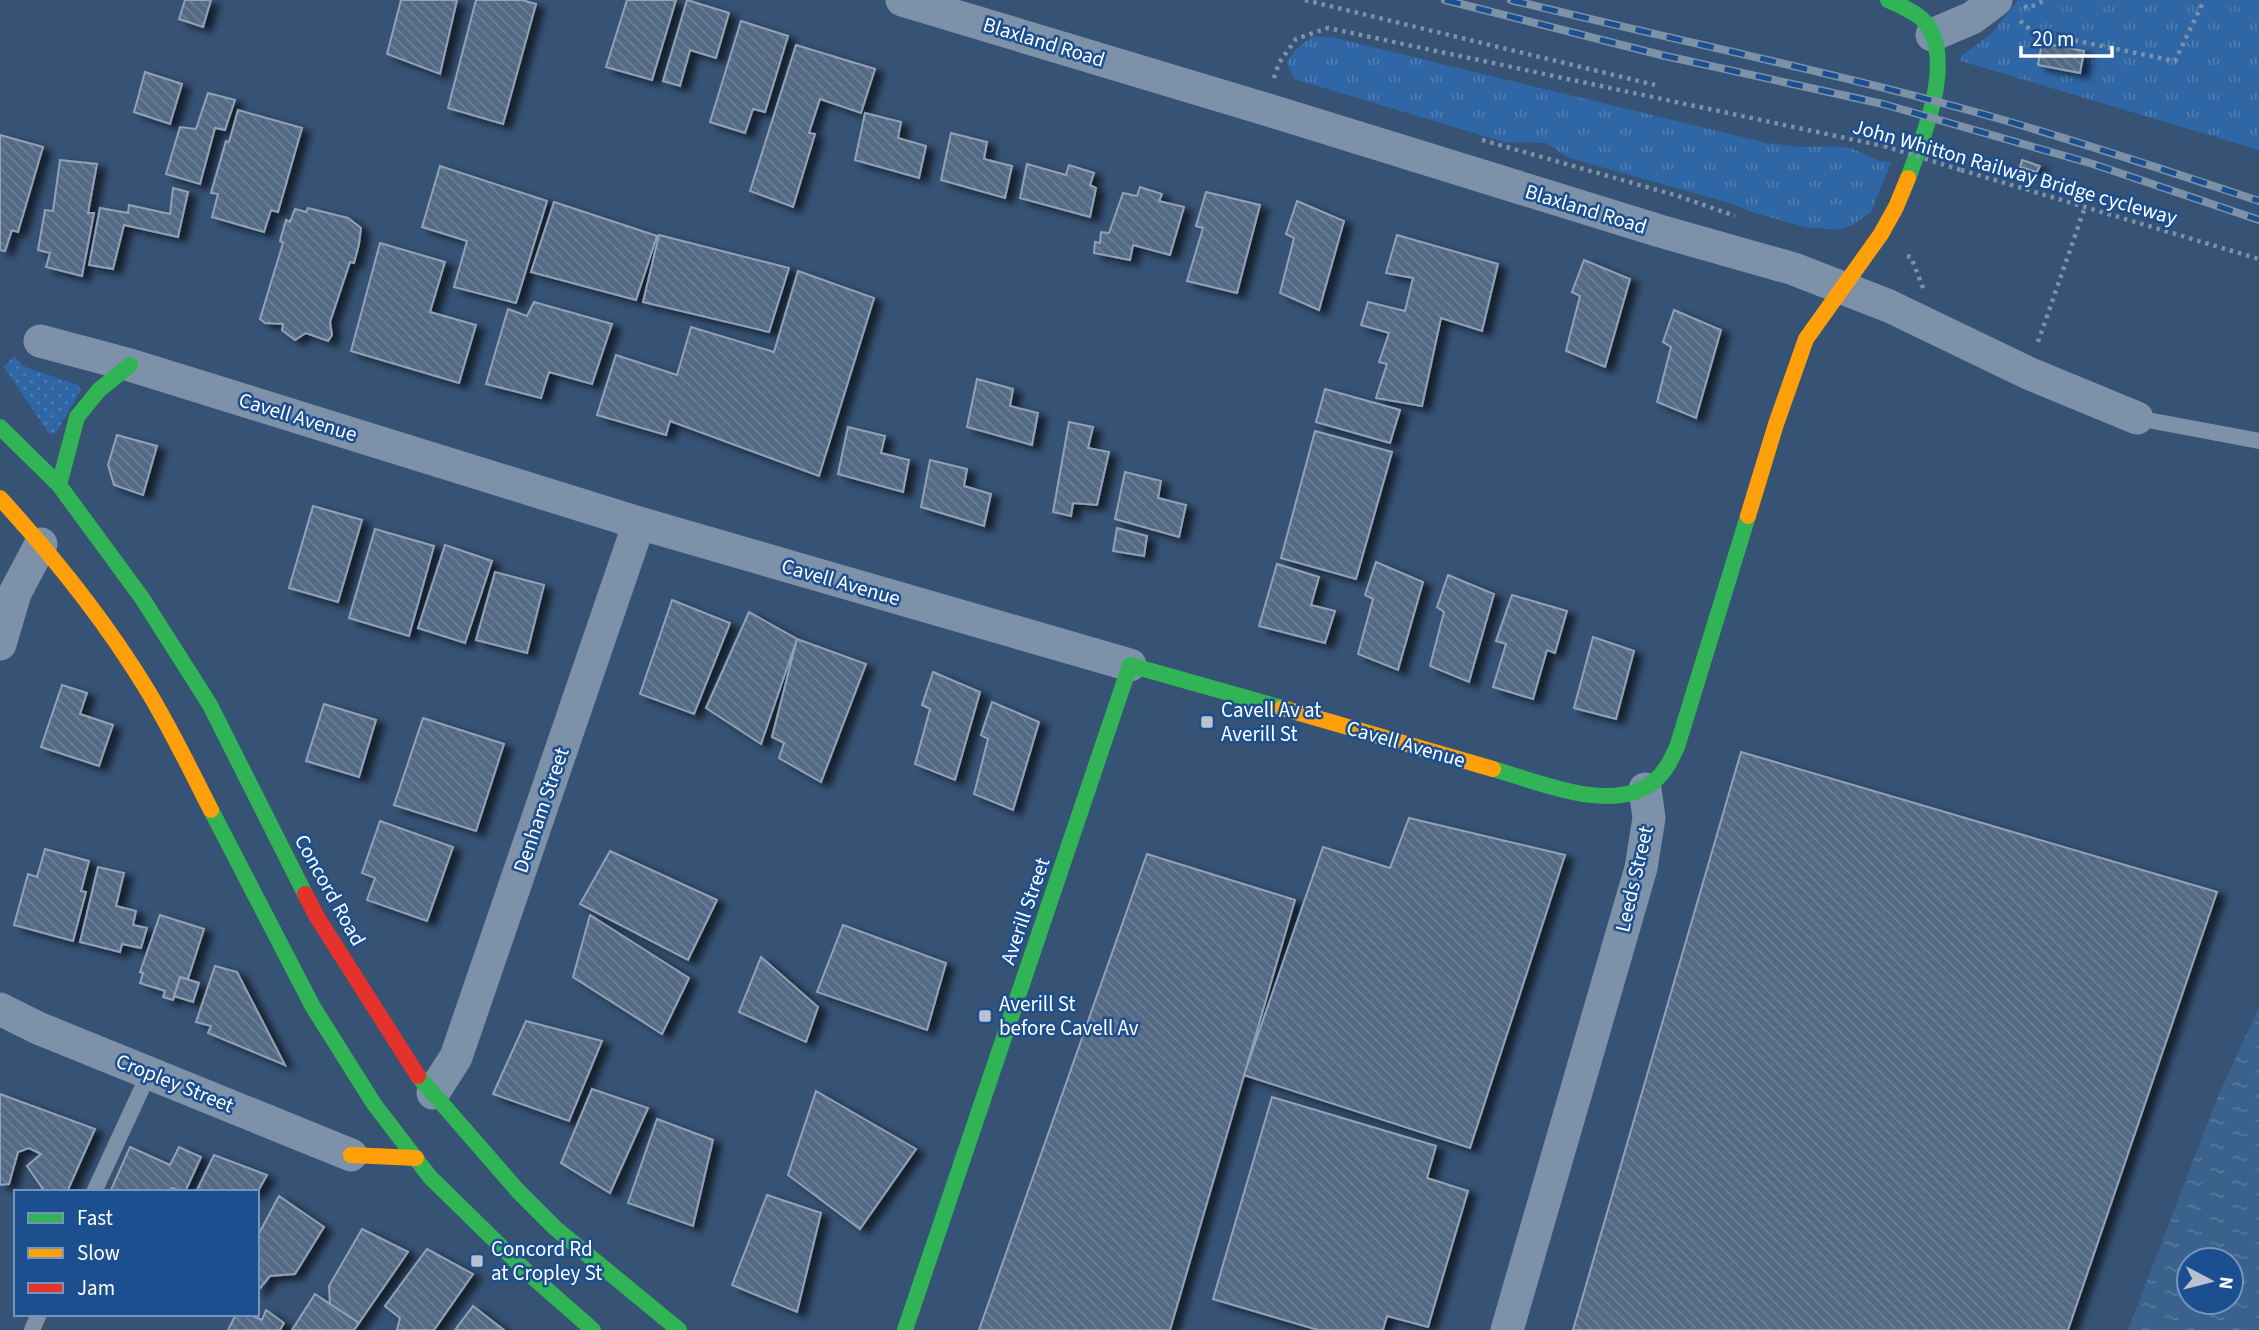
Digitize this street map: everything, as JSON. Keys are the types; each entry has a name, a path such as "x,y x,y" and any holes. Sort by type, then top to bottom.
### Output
{"main road":[{"path":"1645,789 1664,774 1677,747 1745,519 1806,339 1874,246 1896,207 1923,139 1938,77 1938,58 1932,35 1923,20 1907,8 1888,0"},
{"path":"59,485 77,417 99,390 130,365"},
{"name":"Concord Road","path":"0,427 59,485 142,598 210,705 317,917 415,1072 518,1191 555,1228 679,1330"},
{"path":"0,498 104,623 138,672 313,1007 374,1104 430,1177 527,1272 593,1330"},
{"name":"Cavell Avenue","path":"1130,665 1589,796 1619,796 1645,789"},
{"name":"Averill Street","path":"905,1330 1130,665"},
{"path":"351,1154 415,1158"}],"street":[{"name":"Blaxland Road","path":"902,0 1660,232 1794,269 1889,306 2028,373 2137,418"},
{"path":"1932,35 1972,18 1993,3"},
{"name":"Cavell Avenue","path":"40,341 130,365 639,523 1130,665"},
{"name":"Denham Street","path":"433,1093 456,1057 639,523"},
{"path":"0,644 15,593 41,544"},
{"name":"Leeds Street","path":"1507,1330 1641,868 1649,818 1645,789"},
{"name":"Cropley Street","path":"0,1009 38,1028 351,1154"}],"lane":[{"name":"Blaxland Road","path":"2137,418 2259,441"},
{"path":"95,1190 149,1073"}],"path":[{"path":"1306,0 1655,85"},
{"path":"2196,0 2201,9"},
{"path":"1993,3 2033,32 2175,61 2204,0"},
{"name":"John Whitton Railway Bridge cycleway","path":"1273,78 1279,63 1296,39 1328,28 1884,146 2259,259"},
{"path":"2035,352 2085,207"}],"green space":[{"path":"2018,0 2259,0 2259,150 1961,61 1961,56 1991,34"},
{"path":"1312,37 1331,37 1767,143 1801,147 1836,146 1853,149 1880,161 1891,162 1871,212 1853,225 1837,230 1805,227 1569,158 1546,143 1504,142 1294,79 1287,63 1298,48"},
{"path":"14,356 23,366 78,385 81,390 56,433 50,435 4,367"}],"water":[{"path":"2259,1007 2259,1330 2128,1330 2216,1101"}],"building":[{"path":"185,0 211,0 203,27 179,19"},
{"path":"401,0 457,0 440,74 387,54"},
{"path":"476,0 522,0 536,4 503,124 448,108"},
{"path":"627,0 676,0 652,80 606,67"},
{"path":"687,0 729,13 716,58 690,50 680,86 663,81"},
{"path":"741,21 788,36 765,112 753,109 745,133 710,122"},
{"path":"2042,43 2084,51 2080,73 2038,65"},
{"path":"796,45 875,69 861,113 820,99 809,133 815,134 793,207 750,191"},
{"path":"145,72 182,84 170,124 134,112"},
{"path":"208,93 235,100 225,130 215,128 200,184 166,174 180,127 196,129"},
{"path":"238,110 302,128 278,212 271,210 264,232 212,217 218,194 211,193"},
{"path":"865,113 901,122 898,138 926,146 919,178 855,160"},
{"path":"951,133 987,142 984,159 1012,166 1005,198 941,180"},
{"path":"0,135 43,147 18,232 12,230 5,251 0,250"},
{"path":"60,160 97,164 88,213 94,213 82,276 46,267 50,253 38,250 45,210 53,211"},
{"path":"2022,160 2040,166 2037,172 2020,167"},
{"path":"1027,164 1066,175 1069,165 1094,173 1090,185 1096,188 1090,217 1020,198"},
{"path":"440,166 547,201 516,303 454,287 467,241 422,227"},
{"path":"1140,187 1162,194 1159,201 1184,207 1170,255 1133,245 1130,260 1094,253 1095,242 1100,243 1101,232 1109,233 1123,193 1137,196"},
{"path":"173,188 188,192 178,237 124,225 113,269 89,265 100,208 128,213 129,205 170,214"},
{"path":"1206,192 1260,205 1237,293 1187,281 1203,228 1196,226"},
{"path":"1297,201 1344,221 1319,310 1280,293 1294,238 1286,234"},
{"path":"554,202 657,236 636,300 531,272"},
{"path":"308,208 348,218 361,228 354,263 350,262 330,322 332,335 328,341 306,333 295,340 282,330 283,324 265,323 260,319 283,243 280,241 286,220 290,222 295,209 306,212"},
{"path":"659,235 789,268 769,332 643,302"},
{"path":"1397,235 1498,264 1482,331 1441,318 1422,406 1376,398 1387,364 1379,362 1389,333 1361,325 1368,302 1405,311 1413,278 1386,273"},
{"path":"380,243 445,262 430,312 476,325 459,383 351,351"},
{"path":"1584,260 1630,279 1605,367 1566,351 1580,296 1572,292"},
{"path":"798,271 874,298 819,476 670,421 666,435 597,415 616,355 677,375 691,327 774,352"},
{"path":"534,302 612,324 592,384 549,372 541,398 486,384 508,309 527,316"},
{"path":"1674,310 1721,330 1696,418 1657,402 1671,347 1663,342"},
{"path":"977,379 1013,389 1010,406 1038,413 1032,445 967,427"},
{"path":"1325,389 1400,410 1390,443 1316,422"},
{"path":"1069,422 1093,427 1088,448 1109,452 1097,505 1073,503 1071,516 1053,512"},
{"path":"848,427 885,436 881,453 909,460 903,492 838,474"},
{"path":"1315,431 1392,452 1356,579 1281,558"},
{"path":"117,435 157,446 143,495 114,485 108,465"},
{"path":"930,460 967,469 964,486 991,494 984,526 921,507"},
{"path":"1125,472 1161,481 1158,498 1186,505 1179,537 1115,519"},
{"path":"313,506 362,520 338,602 289,588"},
{"path":"1117,528 1147,536 1144,556 1113,551"},
{"path":"375,529 434,546 409,636 349,618"},
{"path":"445,545 492,561 465,643 418,628"},
{"path":"1376,562 1423,582 1398,670 1358,654 1373,599 1365,595"},
{"path":"1277,564 1319,577 1311,605 1335,611 1325,643 1259,626"},
{"path":"495,572 544,585 527,653 476,640"},
{"path":"1448,575 1494,594 1469,682 1430,666 1444,612 1437,607"},
{"path":"1512,595 1567,611 1555,653 1547,650 1533,699 1493,687 1506,644 1496,641"},
{"path":"672,600 730,623 694,714 640,694"},
{"path":"749,612 797,639 761,744 706,708"},
{"path":"1593,637 1634,651 1616,719 1574,708"},
{"path":"797,639 866,664 821,782 779,758 784,743 772,737"},
{"path":"933,672 980,692 955,780 915,764 930,709 922,705"},
{"path":"62,685 87,693 80,714 113,725 99,766 41,747"},
{"path":"992,702 1039,722 1013,810 974,794 988,739 981,735"},
{"path":"324,704 376,720 359,777 306,761"},
{"path":"423,718 504,744 476,831 394,805"},
{"path":"1741,752 2217,892 2068,1330 1573,1330"},
{"path":"1409,818 1565,855 1470,1148 1244,1075 1323,847 1390,868"},
{"path":"380,821 453,847 427,921 367,900 375,878 362,873"},
{"path":"45,849 89,861 81,891 86,892 73,941 14,925 28,874 37,877"},
{"path":"610,851 717,900 688,960 580,904"},
{"path":"1147,854 1295,900 1170,1330 979,1330"},
{"path":"98,867 124,873 116,906 136,911 133,925 147,928 141,948 122,944 120,952 80,942"},
{"path":"160,915 204,929 188,979 180,977 173,1000 163,997 165,991 140,983 143,973 140,972"},
{"path":"590,915 689,978 662,1034 573,977"},
{"path":"843,925 946,963 927,1030 817,992"},
{"path":"761,957 818,1007 806,1042 739,1012"},
{"path":"215,966 237,972 285,1065 208,1033 211,1026 196,1022"},
{"path":"180,977 199,983 193,1002 174,996"},
{"path":"526,1021 602,1041 569,1121 493,1094"},
{"path":"592,1089 648,1108 610,1193 561,1163"},
{"path":"816,1091 916,1149 860,1229 788,1175"},
{"path":"0,1094 95,1129 68,1190 44,1190 27,1166 41,1154 29,1148 18,1152 9,1184 0,1185"},
{"path":"1272,1097 1436,1146 1427,1178 1468,1191 1428,1327 1387,1316 1383,1330 1318,1330 1213,1299"},
{"path":"657,1119 713,1140 693,1226 628,1203"},
{"path":"130,1147 170,1165 179,1147 201,1157 186,1190 111,1190"},
{"path":"214,1155 267,1175 259,1190 197,1190"},
{"path":"767,1195 821,1213 797,1312 732,1285"},
{"path":"279,1196 324,1227 295,1274 270,1276 259,1290 259,1233"},
{"path":"362,1229 408,1252 359,1323 330,1304 329,1286"},
{"path":"427,1249 473,1274 434,1330 397,1330 400,1318 385,1306"},
{"path":"315,1294 359,1323 354,1330 292,1330"},
{"path":"473,1306 504,1330 455,1330"},
{"path":"266,1310 284,1323 280,1330 228,1330 235,1316 253,1316 262,1320"}],"railway":[{"path":"1445,0 1661,55 1883,104 2093,164 2259,220"},
{"path":"1511,0 1927,99 2055,135 2259,201"}],"traffic: fast":[{"path":"1888,0 1921,18 1932,33 1937,52 1938,73 1929,119 1908,178"},
{"path":"59,485 77,417 99,390 130,365"},
{"path":"0,427 59,485 142,598 210,705 305,894"},
{"path":"1493,769 1552,787 1596,796 1617,796 1636,791 1653,782 1667,766 1677,747 1748,516"},
{"path":"905,1330 1130,665 1282,708"},
{"path":"211,810 313,1007 374,1104 430,1177 527,1272 593,1330"},
{"path":"418,1076 518,1191 555,1228 679,1330"}],"traffic: slow":[{"path":"1748,516 1806,339 1881,234 1908,178"},
{"path":"0,498 59,566 130,662 180,748 211,810"},
{"path":"1282,708 1493,769"},
{"path":"351,1155 416,1158"}],"traffic: jam":[{"path":"305,894 418,1076"}],"place":[{"name":"Cavell Av at Averill St","path":"1207,722"},
{"name":"Averill St before Cavell Av","path":"985,1016"},
{"name":"Concord Rd at Cropley St","path":"477,1261"}]}
